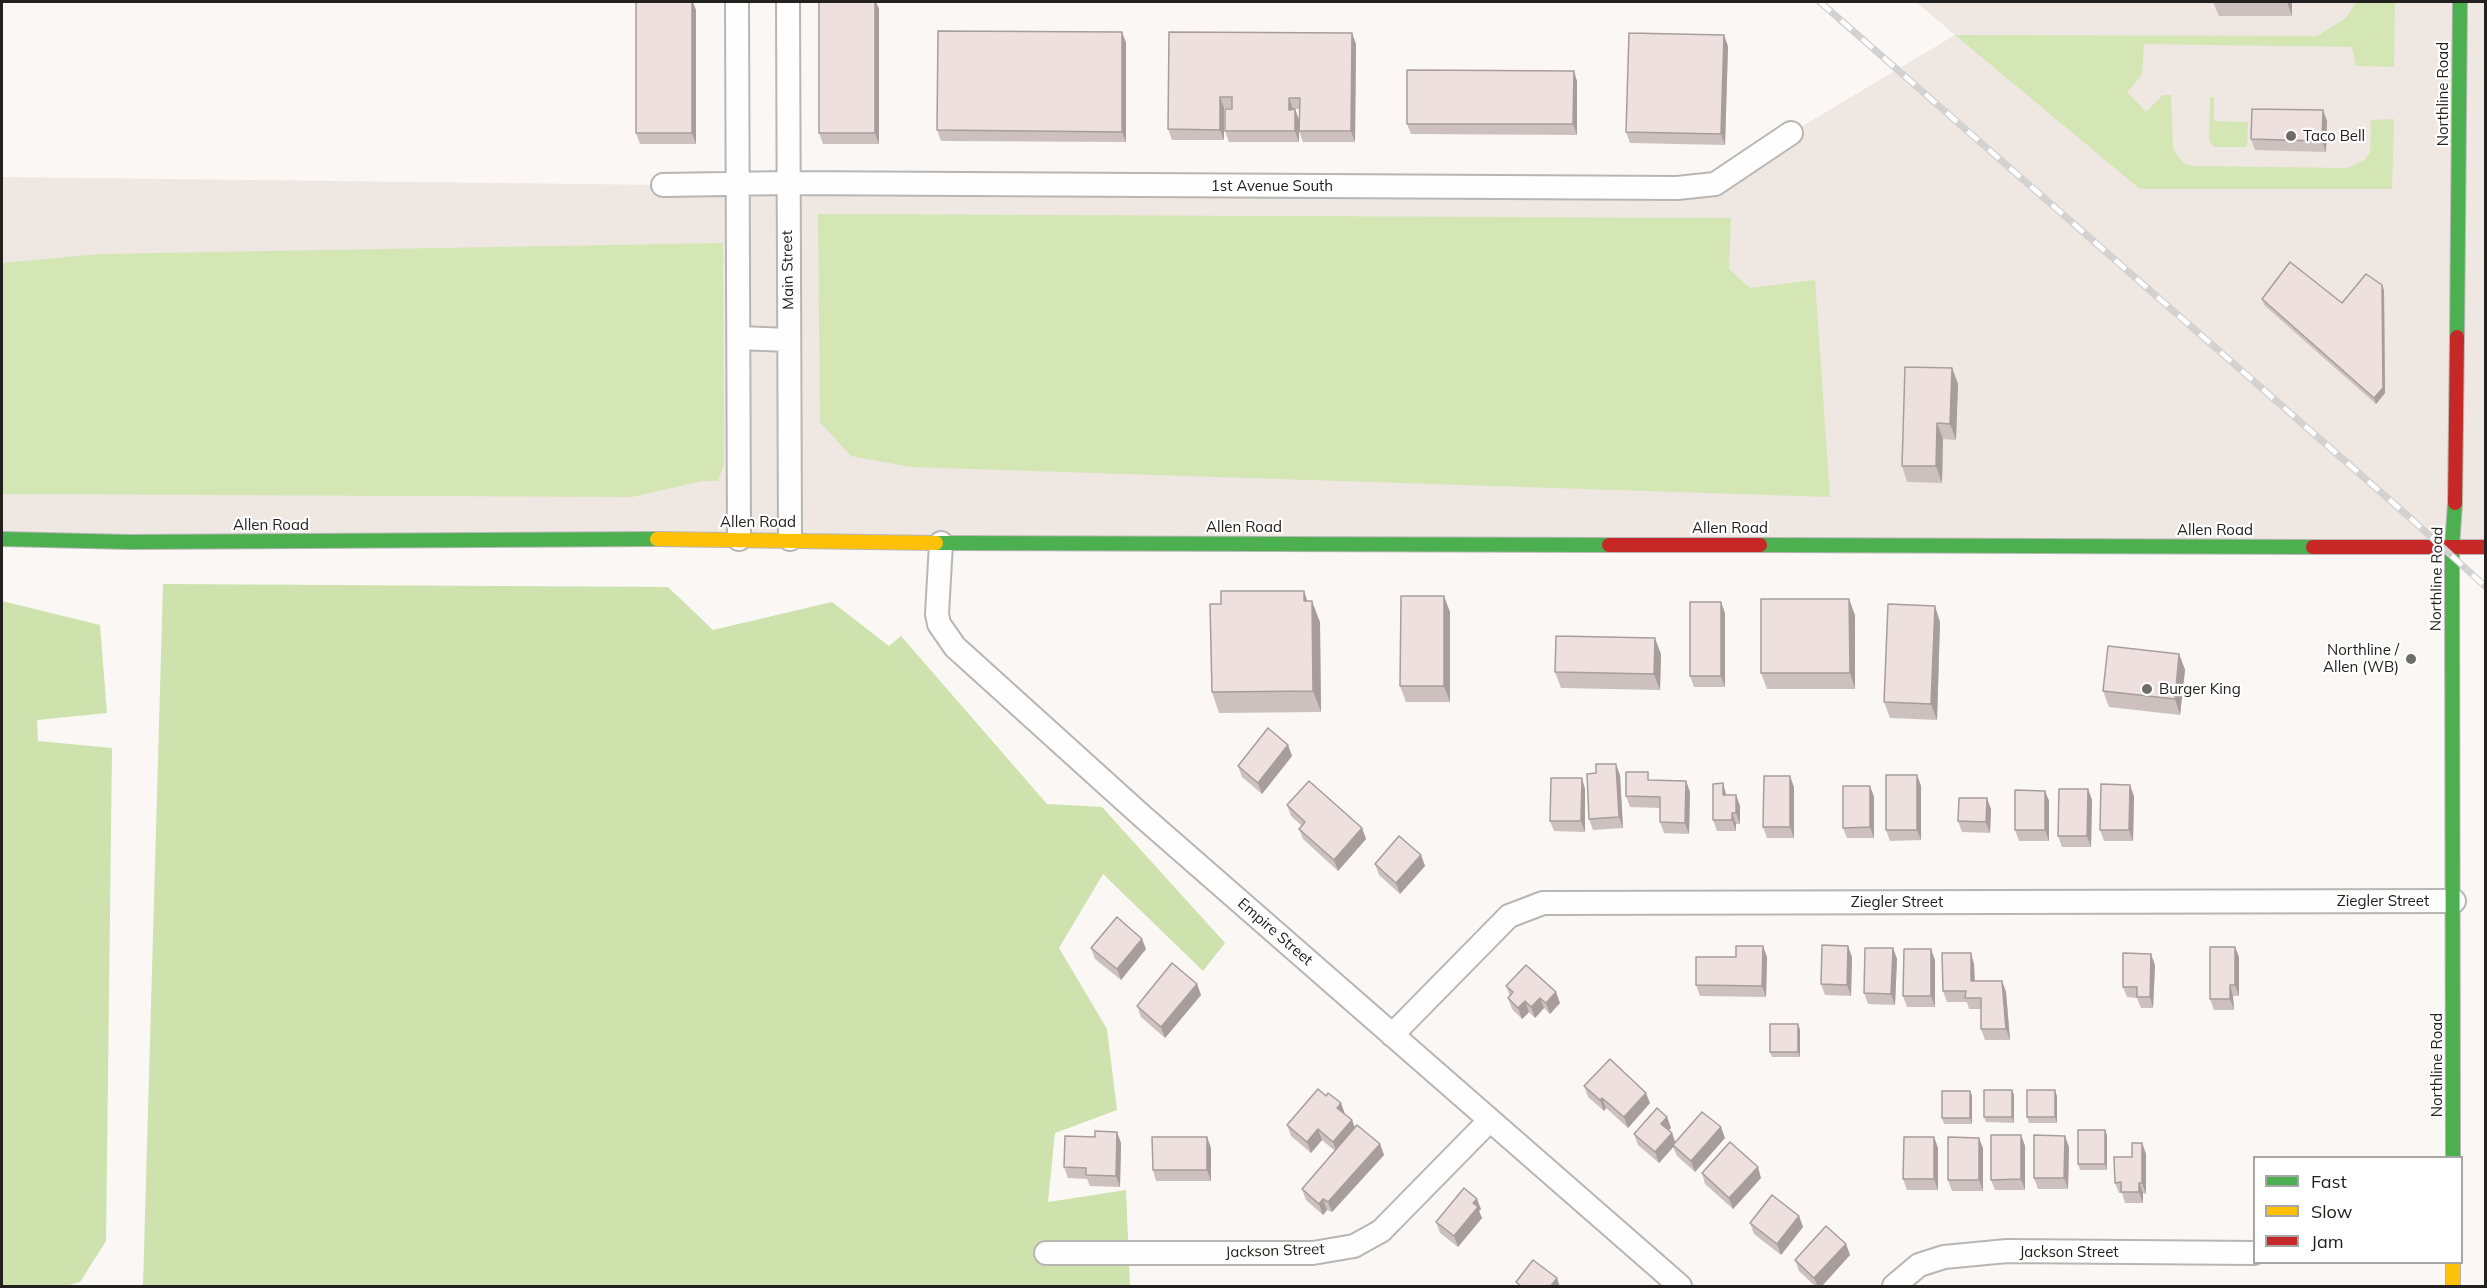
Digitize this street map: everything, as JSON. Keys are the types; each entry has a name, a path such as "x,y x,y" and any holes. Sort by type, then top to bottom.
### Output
{"main road":[{"name":"Northline Road","path":"2453,1156 2452,547 2456,492 2460,2"},
{"name":"Allen Road","path":"2,540 164,542 739,538 941,543 2486,547"},
{"path":"2452,1264 2452,1287"}],"street":[{"path":"737,2 739,538"},
{"name":"Main Street","path":"788,2 790,539"},
{"name":"1st Avenue South","path":"663,185 787,183 1677,188 1715,184 1791,133"},
{"path":"739,338 789,340"},
{"name":"Empire Street","path":"941,543 937,614 939,624 955,647 1142,816 1680,1287"},
{"name":"Ziegler Street","path":"1392,1035 1509,916 1543,903 2454,901"},
{"name":"Jackson Street","path":"1046,1253 1313,1253 1354,1246 1381,1231 1490,1120"},
{"name":"Jackson Street","path":"1894,1287 1919,1265 1944,1257 2007,1251 2253,1253"}],"shaded area":[{"path":"1916,2 2485,2 2485,547 2,539 2,177 663,185 1715,184 1791,133 1955,35"}],"green space":[{"path":"2356,2 2395,2 2394,67 2356,66 2352,47 2144,44 2142,75 2127,92 2146,112 2163,95 2171,95 2173,147 2184,163 2192,166 2347,168 2364,160 2370,153 2371,120 2394,119 2392,189 2140,189 1955,35 2317,36 2346,18"},
{"path":"2210,97 2214,97 2214,121 2248,122 2247,147 2214,147 2209,140"},
{"path":"818,214 1731,218 1729,269 1750,288 1815,280 1830,497 911,467 851,456 820,422"},
{"path":"723,243 724,465 718,481 702,481 632,497 2,494 2,263 100,254"},
{"path":"163,584 668,587 713,630 832,602 889,646 901,636 1047,804 1102,807 1225,943 1203,971 1103,874 1059,948 1107,1029 1117,1110 1055,1133 1048,1202 1126,1190 1130,1286 143,1286"},
{"path":"2,601 100,625 107,713 37,720 38,741 112,748 106,1241 80,1282 66,1286 2,1286"}],"building":[{"path":"636,2 692,2 692,133 636,133"},
{"path":"819,2 875,2 875,133 819,133"},
{"path":"938,31 1122,32 1122,132 937,130"},
{"path":"1169,32 1352,33 1351,131 1299,131 1300,98 1289,98 1289,110 1295,109 1295,131 1225,131 1225,109 1232,109 1232,97 1220,97 1220,130 1168,129"},
{"path":"1629,33 1724,35 1721,134 1626,132"},
{"path":"1407,70 1574,71 1573,124 1407,124"},
{"name":"Taco Bell","path":"2252,109 2323,110 2322,141 2251,139"},
{"path":"2290,262 2342,303 2366,274 2382,285 2383,388 2374,398 2262,299"},
{"path":"1905,367 1952,368 1950,424 1937,423 1936,466 1902,466"},
{"path":"1221,591 1304,591 1304,601 1312,601 1313,691 1212,692 1210,604 1221,604"},
{"path":"1401,596 1444,596 1444,686 1400,686"},
{"path":"1761,599 1849,599 1850,673 1761,673"},
{"path":"1690,602 1721,602 1721,676 1690,676"},
{"path":"1888,604 1935,606 1931,704 1884,702"},
{"path":"1556,636 1655,638 1654,674 1555,672"},
{"path":"2108,646 2179,654 2175,699 2103,691"},
{"path":"1268,728 1288,745 1258,783 1238,766"},
{"path":"1596,764 1616,764 1619,817 1589,819 1587,774 1596,773"},
{"path":"1626,772 1648,772 1648,780 1686,781 1685,823 1660,822 1660,797 1626,796"},
{"path":"1886,775 1917,775 1917,830 1886,830"},
{"path":"1764,776 1790,776 1790,827 1763,827"},
{"path":"1551,778 1582,778 1581,821 1550,821"},
{"path":"1309,781 1362,828 1334,860 1299,829 1305,822 1287,805"},
{"path":"1723,783 1723,795 1736,795 1736,813 1732,813 1732,820 1713,820 1713,784"},
{"path":"2101,784 2130,785 2129,830 2100,830"},
{"path":"1843,786 1870,786 1870,827 1843,828"},
{"path":"2059,789 2088,789 2087,836 2058,836"},
{"path":"2015,790 2045,791 2045,830 2015,830"},
{"path":"1959,798 1987,798 1986,822 1958,821"},
{"path":"1399,836 1421,855 1396,883 1375,864"},
{"path":"1117,917 1142,939 1117,969 1091,948"},
{"path":"1822,945 1848,946 1847,985 1821,984"},
{"path":"1736,946 1763,946 1762,986 1696,985 1696,957 1736,957"},
{"path":"2210,947 2235,947 2235,985 2230,985 2230,999 2210,999"},
{"path":"1865,948 1893,948 1891,994 1864,993"},
{"path":"1904,949 1931,949 1931,996 1903,996"},
{"path":"1942,953 1971,953 1971,981 2002,981 2006,1029 1981,1029 1981,998 1965,998 1966,991 1943,991"},
{"path":"2123,953 2151,954 2150,997 2137,997 2137,987 2123,987"},
{"path":"1172,963 1197,984 1161,1027 1137,1006"},
{"path":"1526,965 1556,992 1546,1003 1540,998 1531,1007 1525,1001 1518,1008 1508,998 1513,992 1506,986"},
{"path":"1770,1024 1798,1024 1798,1052 1770,1052"},
{"path":"1610,1059 1646,1093 1624,1117 1584,1086"},
{"path":"1318,1089 1326,1096 1328,1093 1341,1103 1337,1108 1352,1120 1333,1142 1318,1129 1307,1142 1287,1125"},
{"path":"1984,1090 2012,1090 2012,1117 1984,1117"},
{"path":"2027,1090 2055,1090 2055,1117 2027,1117"},
{"path":"1942,1091 1970,1091 1970,1118 1942,1118"},
{"path":"1657,1108 1667,1117 1661,1124 1672,1133 1655,1152 1634,1134"},
{"path":"1702,1112 1721,1127 1691,1161 1673,1145"},
{"path":"1357,1125 1380,1144 1328,1202 1323,1199 1319,1204 1302,1189"},
{"path":"2078,1130 2105,1130 2105,1164 2078,1164"},
{"path":"1095,1131 1117,1132 1116,1176 1086,1175 1086,1168 1064,1167 1065,1136 1095,1137"},
{"path":"1991,1135 2021,1135 2021,1179 1991,1180"},
{"path":"2034,1135 2065,1136 2064,1178 2034,1178"},
{"path":"1152,1137 1207,1137 1207,1170 1153,1170"},
{"path":"1904,1137 1934,1137 1934,1179 1903,1179"},
{"path":"1948,1137 1979,1138 1979,1180 1948,1180"},
{"path":"1730,1142 1758,1167 1729,1198 1702,1173"},
{"path":"2132,1143 2142,1143 2142,1183 2139,1183 2139,1192 2121,1192 2121,1182 2115,1183 2114,1157 2132,1157"},
{"path":"1464,1188 1477,1199 1473,1203 1478,1207 1454,1236 1436,1222"},
{"path":"1772,1195 1799,1216 1777,1244 1750,1223"},
{"path":"1826,1226 1846,1244 1814,1278 1795,1260"},
{"path":"1533,1260 1557,1278 1550,1287 1522,1287 1516,1282"}],"railway":[{"path":"1820,2 2408,516 2486,587"}],"traffic: fast":[{"path":"2457,337 2460,2"},
{"path":"2453,1156 2452,547 2455,503"},
{"path":"2,539 130,542 657,539"},
{"path":"936,543 1609,545"},
{"path":"1760,545 2313,547"}],"traffic: slow":[{"path":"657,539 936,543"},
{"path":"2453,1264 2453,1286"}],"traffic: jam":[{"path":"2455,503 2457,337"},
{"path":"1609,545 1760,545"},
{"path":"2313,547 2486,547"}],"place":[{"name":"Taco Bell","path":"2291,136"},
{"name":"Northline / Allen (WB)","path":"2411,659"},
{"name":"Burger King","path":"2147,689"}]}
